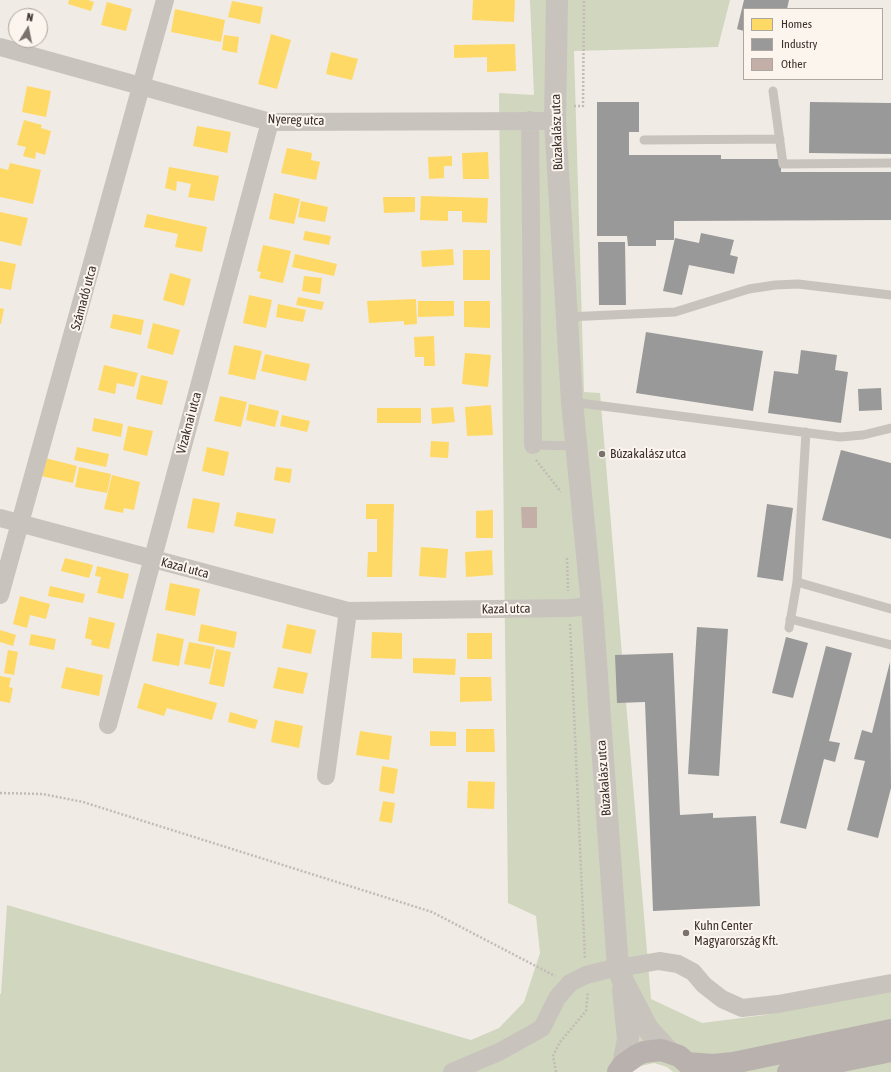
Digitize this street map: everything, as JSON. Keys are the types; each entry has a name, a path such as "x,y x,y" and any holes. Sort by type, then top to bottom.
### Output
{"main road":[{"path":"621,1068 637,1055 644,1052 661,1050 669,1052 691,1067 733,1063 891,1030"},
{"path":"788,1072 891,1051"}],"street":[{"name":"Számadó utca","path":"0,595 143,85 165,0"},
{"name":"Búzakalász utca","path":"557,0 555,121 572,402 592,606 620,974 628,1039 621,1068"},
{"name":"Nyereg utca","path":"0,47 143,85 270,122 555,121"},
{"name":"Búzakalász utca","path":"530,120 534,445"},
{"name":"Vízaknai utca","path":"108,725 270,122"},
{"name":"Kazal utca","path":"0,518 348,611 569,608 592,606"},
{"path":"326,776 348,611"},
{"path":"452,1072 505,1049 542,1028 558,998 570,983 586,974 620,974 659,961 678,964 693,972 704,986 722,1000 742,1008 778,1004 891,983"},
{"name":"Búzakalász utca","path":"620,974 648,1028 669,1052"}],"lane":[{"path":"773,91 783,164 891,163"},
{"path":"644,140 780,139"},
{"path":"567,317 675,312 749,289 775,285 798,284 891,295"},
{"path":"572,402 840,437 863,435 891,428"},
{"path":"806,432 797,582 790,624 891,645"},
{"path":"534,445 576,446"},
{"path":"797,582 891,609"}],"path":[{"path":"534,445 536,460 560,490 562,495"},
{"path":"567,554 586,974"},
{"path":"0,793 43,794 83,802 432,912 570,983"},
{"path":"556,1072 553,1056 560,1042 586,1011 588,994"}],"green space":[{"path":"530,0 730,0 718,47 574,51 584,392 600,393 651,999 702,1023 765,1015 891,987 891,1072 673,1072 667,1067 654,1063 641,1066 632,1072 0,1072 0,994 7,905 471,1040 499,1028 524,1002 540,953 536,916 508,903 499,93 534,95"}],"building: Homes":[{"path":"69,0 88,0 94,2 91,11 68,4"},
{"path":"473,0 515,0 514,22 472,20"},
{"path":"232,1 263,7 260,24 228,17"},
{"path":"107,2 132,9 126,31 101,25"},
{"path":"175,9 225,20 221,42 171,32"},
{"path":"271,34 291,40 277,89 258,84"},
{"path":"224,35 239,37 237,53 222,50"},
{"path":"515,44 516,71 487,72 487,57 454,58 454,45"},
{"path":"331,52 358,59 352,80 326,74"},
{"path":"27,86 51,91 46,117 22,112"},
{"path":"24,120 42,125 41,128 51,131 45,155 36,152 35,159 23,156 26,147 17,145"},
{"path":"197,126 231,132 227,153 193,146"},
{"path":"287,148 312,153 311,160 320,162 316,180 281,173"},
{"path":"488,152 489,179 463,179 462,153"},
{"path":"452,156 452,166 444,166 444,178 429,179 428,157"},
{"path":"10,163 41,170 33,204 0,197 0,168 8,170"},
{"path":"169,167 219,176 214,201 188,197 191,184 177,181 176,191 165,188"},
{"path":"274,193 300,199 294,224 269,219"},
{"path":"421,196 488,198 487,223 462,222 462,211 448,211 448,221 420,220"},
{"path":"383,197 415,197 415,212 384,213"},
{"path":"301,201 328,207 325,222 298,217"},
{"path":"0,212 28,218 21,246 0,241"},
{"path":"147,214 207,227 202,252 175,247 178,234 144,227"},
{"path":"305,231 331,236 329,245 303,240"},
{"path":"263,245 291,251 283,283 259,278 261,272 257,271"},
{"path":"453,249 454,265 422,267 421,251"},
{"path":"463,250 490,250 490,280 463,280"},
{"path":"295,254 337,264 334,276 292,267"},
{"path":"0,261 16,264 11,290 0,288"},
{"path":"170,273 191,279 184,306 163,300"},
{"path":"304,276 322,278 320,294 302,291"},
{"path":"249,295 272,300 266,328 243,323"},
{"path":"298,297 324,302 322,310 296,305"},
{"path":"416,299 417,324 404,325 404,321 369,323 367,301"},
{"path":"418,301 454,301 454,316 418,317"},
{"path":"464,301 490,301 490,328 464,327"},
{"path":"278,304 306,310 303,322 276,317"},
{"path":"0,308 4,309 1,324 0,324"},
{"path":"113,314 144,320 141,335 110,328"},
{"path":"153,323 180,330 173,355 147,348"},
{"path":"434,336 435,366 424,366 424,357 415,357 414,337"},
{"path":"234,345 262,351 255,380 228,374"},
{"path":"465,353 491,355 488,387 462,384"},
{"path":"265,354 310,364 306,381 261,371"},
{"path":"104,365 138,373 134,387 117,383 115,394 98,390"},
{"path":"141,375 168,381 162,405 136,399"},
{"path":"220,396 247,402 241,427 214,421"},
{"path":"249,404 279,411 275,427 246,420"},
{"path":"491,405 493,435 467,436 465,407"},
{"path":"453,407 455,422 432,424 431,408"},
{"path":"377,408 421,408 421,423 377,423"},
{"path":"282,415 310,421 307,432 280,426"},
{"path":"94,418 123,424 121,437 92,431"},
{"path":"128,426 153,431 147,456 123,450"},
{"path":"431,441 449,442 448,458 430,457"},
{"path":"77,447 109,454 106,467 74,460"},
{"path":"207,447 229,452 224,476 202,471"},
{"path":"45,458 77,466 73,483 41,476"},
{"path":"79,467 111,474 107,493 75,487"},
{"path":"276,467 292,469 290,483 274,480"},
{"path":"112,475 140,482 134,510 124,508 123,513 104,509"},
{"path":"193,498 220,503 214,533 187,528"},
{"path":"366,504 394,504 392,577 367,577 368,552 377,552 377,519 366,519"},
{"path":"493,510 493,538 476,538 476,511"},
{"path":"237,512 276,519 273,534 234,526"},
{"path":"421,547 448,549 446,578 419,576"},
{"path":"492,550 493,575 466,577 465,552"},
{"path":"65,558 93,565 89,578 61,571"},
{"path":"97,566 129,574 123,599 97,593 101,577 95,576"},
{"path":"170,583 200,589 195,616 165,610"},
{"path":"50,586 85,594 83,603 48,596"},
{"path":"20,596 50,604 46,619 30,615 27,628 13,624"},
{"path":"89,617 115,623 109,649 91,645 92,640 85,638"},
{"path":"201,624 237,632 234,648 198,641"},
{"path":"287,624 316,630 311,654 282,648"},
{"path":"0,630 16,635 13,646 0,642"},
{"path":"372,632 402,633 402,659 371,658"},
{"path":"157,633 184,639 179,666 152,661"},
{"path":"467,633 492,633 492,659 467,659"},
{"path":"31,634 56,639 54,650 29,645"},
{"path":"189,642 215,647 210,669 184,664"},
{"path":"216,649 231,652 224,687 209,684"},
{"path":"8,650 18,652 14,675 4,673"},
{"path":"413,658 456,659 455,675 413,673"},
{"path":"66,667 103,675 99,696 61,688"},
{"path":"278,667 308,673 303,694 273,688"},
{"path":"0,676 11,678 9,687 13,688 10,703 0,701"},
{"path":"460,677 491,677 492,701 460,702"},
{"path":"144,683 217,703 212,720 167,708 164,716 137,708"},
{"path":"230,712 258,720 255,729 228,722"},
{"path":"275,720 303,726 299,748 271,742"},
{"path":"466,729 494,729 495,752 466,752"},
{"path":"360,731 392,736 389,760 356,755"},
{"path":"430,731 456,732 456,746 430,746"},
{"path":"382,766 398,769 394,794 379,791"},
{"path":"468,781 495,782 494,809 467,808"},
{"path":"383,801 395,803 392,823 379,821"}],"building: Industry":[{"path":"744,0 789,0 787,8 743,8 743,31 737,29"},
{"path":"597,102 639,102 639,132 629,132 629,155 721,155 721,159 781,159 781,172 891,172 891,220 674,221 674,240 656,240 656,246 628,246 627,236 597,236"},
{"path":"810,102 891,103 891,154 809,153"},
{"path":"701,233 734,240 730,255 738,257 734,274 689,265 682,295 663,291 675,238 699,243"},
{"path":"598,242 625,242 626,305 599,305"},
{"path":"646,332 763,351 753,411 636,393"},
{"path":"801,350 837,355 835,370 848,372 841,423 768,413 774,371 798,374"},
{"path":"881,388 882,410 859,411 858,389"},
{"path":"841,450 891,463 891,539 822,520"},
{"path":"767,504 793,508 783,581 757,577"},
{"path":"697,627 728,629 719,776 688,774"},
{"path":"786,637 808,643 793,698 772,693"},
{"path":"826,646 852,653 829,741 840,743 835,762 824,759 806,829 780,823"},
{"path":"673,653 680,815 713,813 713,818 756,816 760,906 653,911 645,702 617,703 615,655"},
{"path":"890,662 891,788 878,838 847,830 865,761 854,759 862,730 872,733"}],"building: Other":[{"path":"521,507 537,507 537,528 522,528"}],"place":[{"name":"Búzakalász utca","path":"602,454"},
{"name":"Kuhn Center Magyarország Kft.","path":"686,933"}]}
